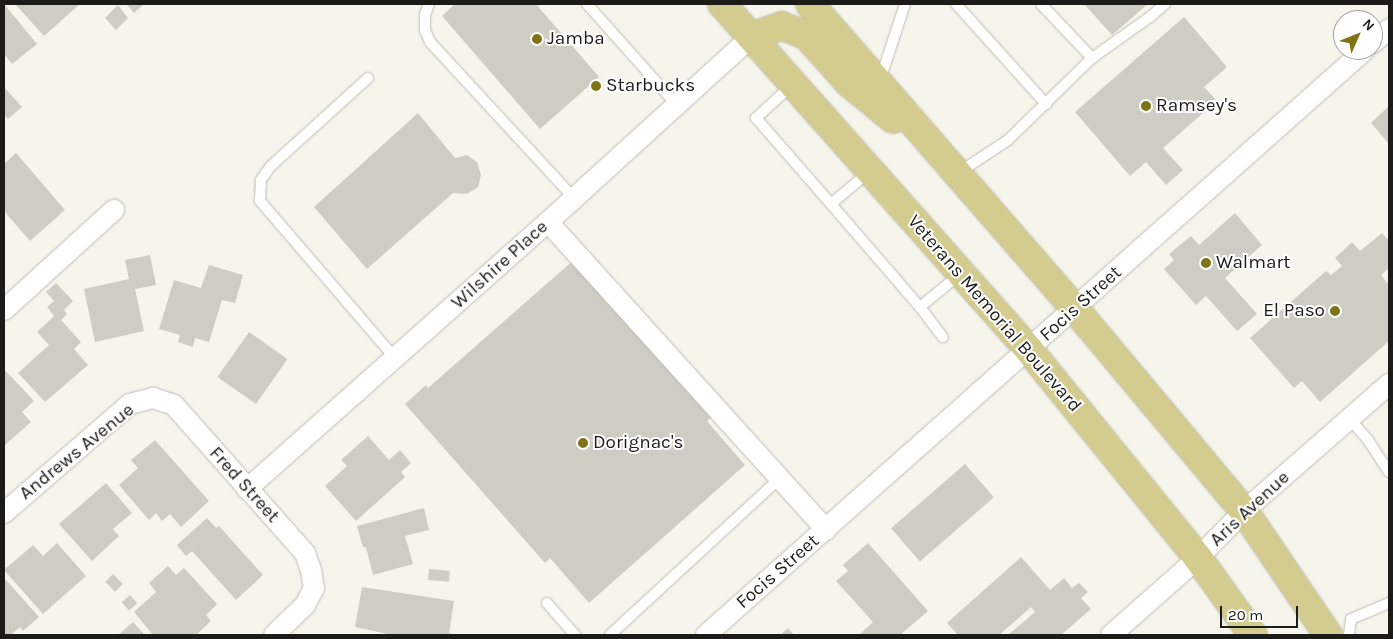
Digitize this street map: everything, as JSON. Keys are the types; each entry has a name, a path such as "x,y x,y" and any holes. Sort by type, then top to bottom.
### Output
{"main road":[{"name":"Veterans Memorial Boulevard","path":"722,4 1029,350 1198,558 1253,635"},
{"path":"810,4 1075,310 1244,511 1328,635"},
{"path":"751,37 782,26 806,35 849,83 952,167"}],"street":[{"name":"Wilshire Place","path":"246,489 548,222 751,37"},
{"name":"Focis Street","path":"706,635 1075,310 1354,60"},
{"path":"4,310 114,210"},
{"path":"548,222 826,530"},
{"name":"Aris Avenue","path":"1111,635 1198,558 1244,511 1389,384"},
{"name":"Fred Street","path":"153,398 174,405 246,489 304,552 314,588 305,605 274,635"},
{"name":"Andrews Avenue","path":"4,513 130,404 153,398"}],"lane":[{"path":"429,4 425,15 425,30 430,42 574,198"},
{"path":"587,4 676,104"},
{"path":"879,83 898,19 905,4"},
{"path":"956,4 1046,104"},
{"path":"1041,4 1092,58"},
{"path":"952,167 1008,140 1092,58 1150,18 1165,4"},
{"path":"368,78 270,167 261,180 260,201 395,358"},
{"path":"793,84 756,118 920,307 943,337"},
{"path":"831,204 871,170"},
{"path":"920,307 961,274"},
{"path":"1350,418 1368,440 1389,472"},
{"path":"610,635 780,479"},
{"path":"547,603 575,635"},
{"path":"1349,635 1352,619 1389,603"}],"building":[{"path":"4,4 37,44 12,64 4,54"},
{"path":"15,4 80,4 44,36"},
{"path":"126,4 142,4 143,5 134,13"},
{"path":"455,4 536,4 599,77 540,129 442,16"},
{"path":"1084,4 1148,4 1112,35"},
{"path":"118,5 128,18 116,30 105,18"},
{"name":"Ramsey's","path":"1184,17 1227,67 1204,87 1217,101 1163,148 1183,170 1166,185 1146,162 1130,176 1075,112"},
{"path":"4,87 22,107 8,119 4,115"},
{"path":"1389,106 1389,144 1371,123"},
{"path":"418,113 455,158 467,155 477,162 481,175 478,187 467,194 453,193 367,269 314,207"},
{"path":"16,153 65,210 30,241 4,211 4,164"},
{"path":"1235,213 1262,245 1225,278 1257,314 1237,331 1206,296 1196,305 1164,269 1174,260 1169,254 1191,236 1199,245"},
{"name":"El Paso","path":"1382,233 1389,241 1389,268 1381,275 1389,285 1389,341 1320,402 1302,381 1294,388 1250,338 1326,271 1331,275 1342,266 1335,258 1352,242 1360,251"},
{"path":"150,255 156,285 135,289 144,331 95,342 84,289 129,279 125,260"},
{"name":"Dorignac's","path":"576,258 714,415 707,421 745,465 589,603 550,558 545,563 405,404 426,385 428,388"},
{"path":"209,265 243,275 235,303 222,300 209,342 195,338 193,347 178,342 180,335 159,329 174,280 201,288"},
{"path":"56,283 73,301 64,310 67,314 61,320 81,342 74,349 88,365 45,402 18,373 49,345 37,332 54,316 47,307 54,301 46,292"},
{"path":"249,332 288,359 256,404 217,377"},
{"path":"4,369 34,401 22,412 31,422 4,446"},
{"path":"368,436 389,460 400,450 411,463 401,472 405,477 356,521 325,486 347,466 341,460"},
{"path":"155,440 209,501 181,527 170,514 162,521 156,513 149,520 119,485 138,468 131,460"},
{"path":"965,464 994,497 920,562 891,528"},
{"path":"106,483 132,513 113,529 119,536 92,561 59,524"},
{"path":"424,508 429,530 405,536 413,564 373,575 366,547 363,547 357,526"},
{"path":"207,518 216,528 219,526 263,575 236,600 192,551 186,556 177,545"},
{"path":"57,543 86,576 43,614 4,570 33,545 43,556"},
{"path":"868,543 928,611 900,635 859,635 873,622 836,581 848,571 843,565"},
{"path":"1021,557 1050,590 1064,578 1072,588 1079,583 1088,592 1081,598 1091,609 1061,635 1008,635 1035,612 1031,607 999,635 958,635 947,623"},
{"path":"168,566 176,575 184,568 217,604 206,615 211,621 196,635 153,635 134,612 156,592 149,583"},
{"path":"429,569 450,571 449,582 428,580"},
{"path":"113,574 123,584 115,592 105,582"},
{"path":"6,580 39,617 23,631 20,627 11,635 4,635 4,582"},
{"path":"362,587 454,601 449,633 459,635 392,635 355,627"},
{"path":"130,595 137,603 129,611 122,602"},
{"path":"133,622 145,635 118,635"},
{"path":"788,628 794,635 780,635"}],"place":[{"name":"Jamba","path":"537,39"},
{"name":"Starbucks","path":"596,86"},
{"name":"Ramsey's","path":"1146,106"},
{"name":"Walmart","path":"1206,263"},
{"name":"El Paso","path":"1335,311"},
{"name":"Dorignac's","path":"583,443"}]}
